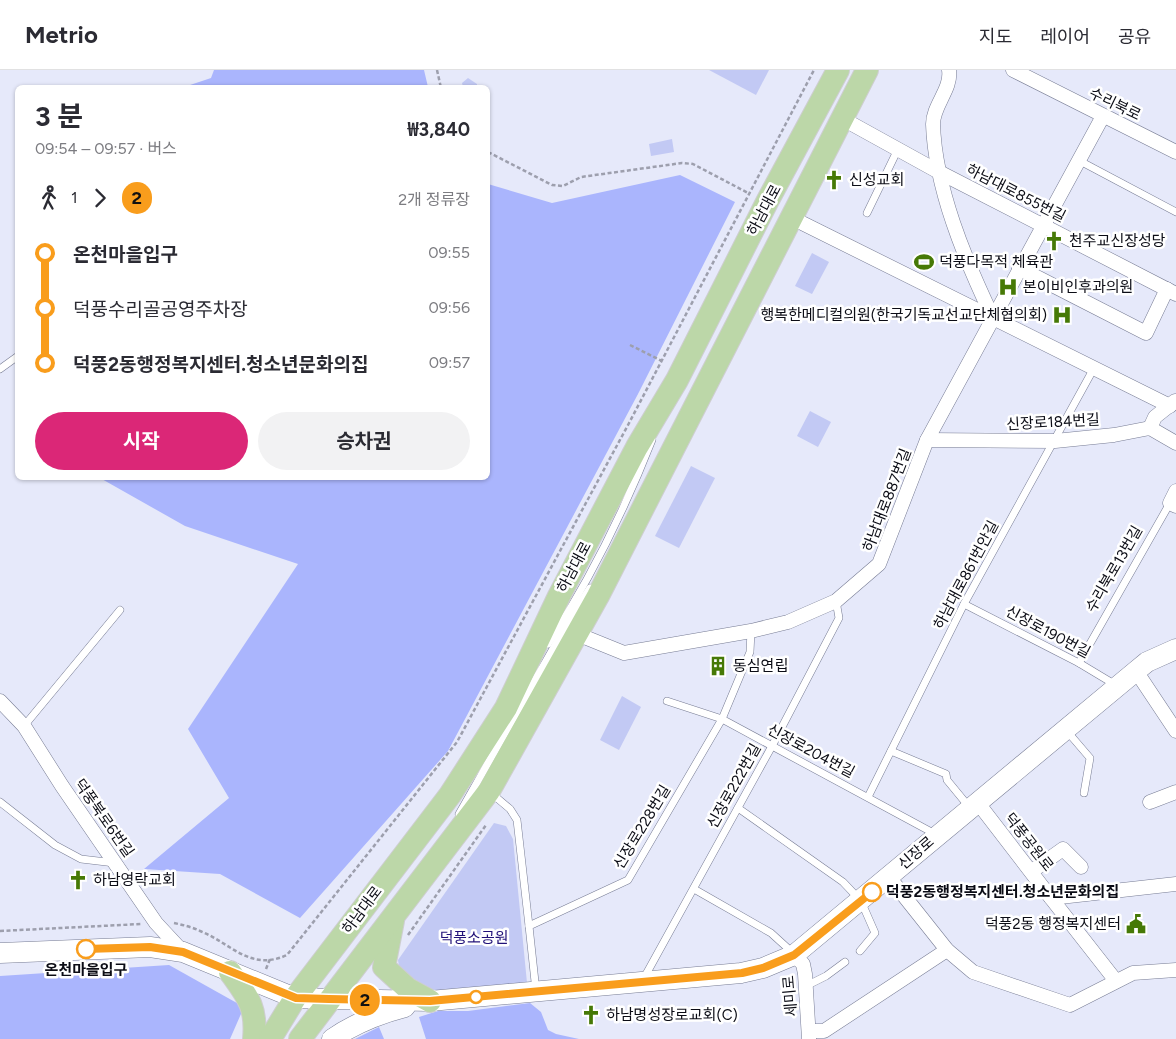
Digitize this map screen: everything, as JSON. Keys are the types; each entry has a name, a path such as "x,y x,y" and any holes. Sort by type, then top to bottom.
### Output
{"main road":[{"name":"하남대로","path":"270,1039 296,998 450,795 506,708 559,596 637,447 677,380 768,200 838,70"},
{"name":"하남대로","path":"300,1039 490,791 577,634 648,499 867,70"},
{"path":"395,915 384,967 408,989 430,1001"},
{"path":"230,972 252,1002 255,1016 254,1039"}],"street":[{"path":"949,70 949,79 934,113 939,172 969,268 992,316"},
{"name":"수리북로","path":"1013,70 1176,152"},
{"name":"하남대로887번길","path":"577,634 624,653 751,631 788,622 836,601 879,564 927,440 992,316 1103,116"},
{"name":"하남대로855번길","path":"843,119 939,172 1172,292"},
{"path":"792,218 852,250 992,316 1094,368 1173,403 1155,417 1150,428 1176,443"},
{"path":"1019,268 1146,333 1172,292"},
{"name":"신장로184번길","path":"927,440 1054,442 1114,435 1150,428"},
{"name":"신장로","path":"0,953 150,947 183,952 296,998 430,1001 742,973 763,968 794,955 861,901 937,834 974,806 1147,662 1176,649"},
{"path":"1136,671 1176,730"},
{"name":"덕풍북로6번길","path":"0,700 24,726 156,923 183,952"},
{"path":"1150,802 1176,792"},
{"name":"덕풍공원로","path":"974,806 1032,871 1116,981"},
{"path":"1032,871 1063,849 1081,868"},
{"path":"889,876 947,950 973,972 1070,1005 1133,973 1176,970"},
{"path":"1051,898 1176,884"},
{"path":"809,1035 824,1031 947,950"},
{"name":"세미로","path":"794,955 803,964 809,1035"},
{"path":"332,1039 348,1028 372,1016 430,1001"}],"lane":[{"path":"867,213 898,149"},
{"path":"1078,160 1176,212"},
{"path":"0,369 15,358"},
{"name":"하남대로861번안길","path":"868,797 964,604 1094,368"},
{"path":"605,565 648,499"},
{"name":"수리북로13번길","path":"1079,663 1174,500"},
{"path":"427,871 567,624 599,574"},
{"name":"신장로222번길","path":"642,981 772,746 839,618 836,601"},
{"name":"신장로190번길","path":"964,604 1079,663 1109,682 1116,689"},
{"path":"24,726 120,610"},
{"name":"신장로228번길","path":"529,926 628,880 722,719 750,652 751,631"},
{"name":"신장로204번길","path":"667,700 722,719 937,834"},
{"path":"1066,730 1090,758 1084,793"},
{"path":"891,751 946,774 947,780 974,806"},
{"path":"490,791 510,809 517,820 536,991"},
{"path":"0,802 55,845 81,860 115,863"},
{"path":"738,808 843,882 861,901 876,934 860,950"},
{"path":"694,889 771,933 786,944 794,955"},
{"path":"806,986 826,976 844,962"}],"path":[{"path":"436,70 440,85"},
{"path":"270,959 282,957 292,950 457,742 662,361 814,70"},
{"path":"490,153 552,185 563,186 581,177 682,163 693,164 750,194"},
{"path":"630,345 662,361"},
{"path":"0,931 67,928"}],"green space":[{"path":"709,70 769,70 756,95"},
{"path":"468,78 477,85 462,85 462,83"},
{"path":"672,139 674,152 651,156 649,144"},
{"path":"812,253 829,262 812,294 795,286"},
{"path":"810,411 831,422 818,447 797,436"},
{"path":"691,466 715,478 679,548 655,536"},
{"path":"622,696 641,707 619,750 600,740"},
{"name":"덕풍소공원","path":"494,823 506,826 513,839 527,983 432,992 400,973 398,960"}],"shaded area":[{"path":"214,70 424,70 428,85 190,85 211,78"},
{"path":"680,175 735,202 638,394 448,751 300,918 220,874 144,869 229,798 188,729 298,564 185,526 104,480 490,480 490,185 552,203"},
{"path":"169,965 244,1007 230,1039 0,1039 0,976"},
{"path":"530,1003 541,1012 548,1030 556,1034 579,1039 426,1039 419,1017 438,1011 468,1011"},
{"path":"379,1027 384,1039 355,1039"}],"bus line":[{"name":"2","path":"86,949 150,947 183,952 296,998 430,1001 742,973 763,968 777,964 794,955 872,892"}],"place":[{"name":"신성교회","path":"834,180"},
{"name":"천주교신장성당","path":"1054,241"},
{"name":"덕풍다목적 체육관","path":"924,262"},
{"name":"본이비인후과의원","path":"1008,287"},
{"name":"행복한메디컬의원(한국기독교선교단체협의회)","path":"1062,315"},
{"name":"동심연립","path":"718,666"},
{"name":"하남영락교회","path":"78,880"},
{"name":"덕풍2동행정복지센터.청소년문화의집","path":"872,892"},
{"name":"덕풍2동 행정복지센터","path":"1136,924"},
{"name":"온천마을입구","path":"86,949"},
{"name":"하남명성장로교회(C)","path":"591,1015"}]}
